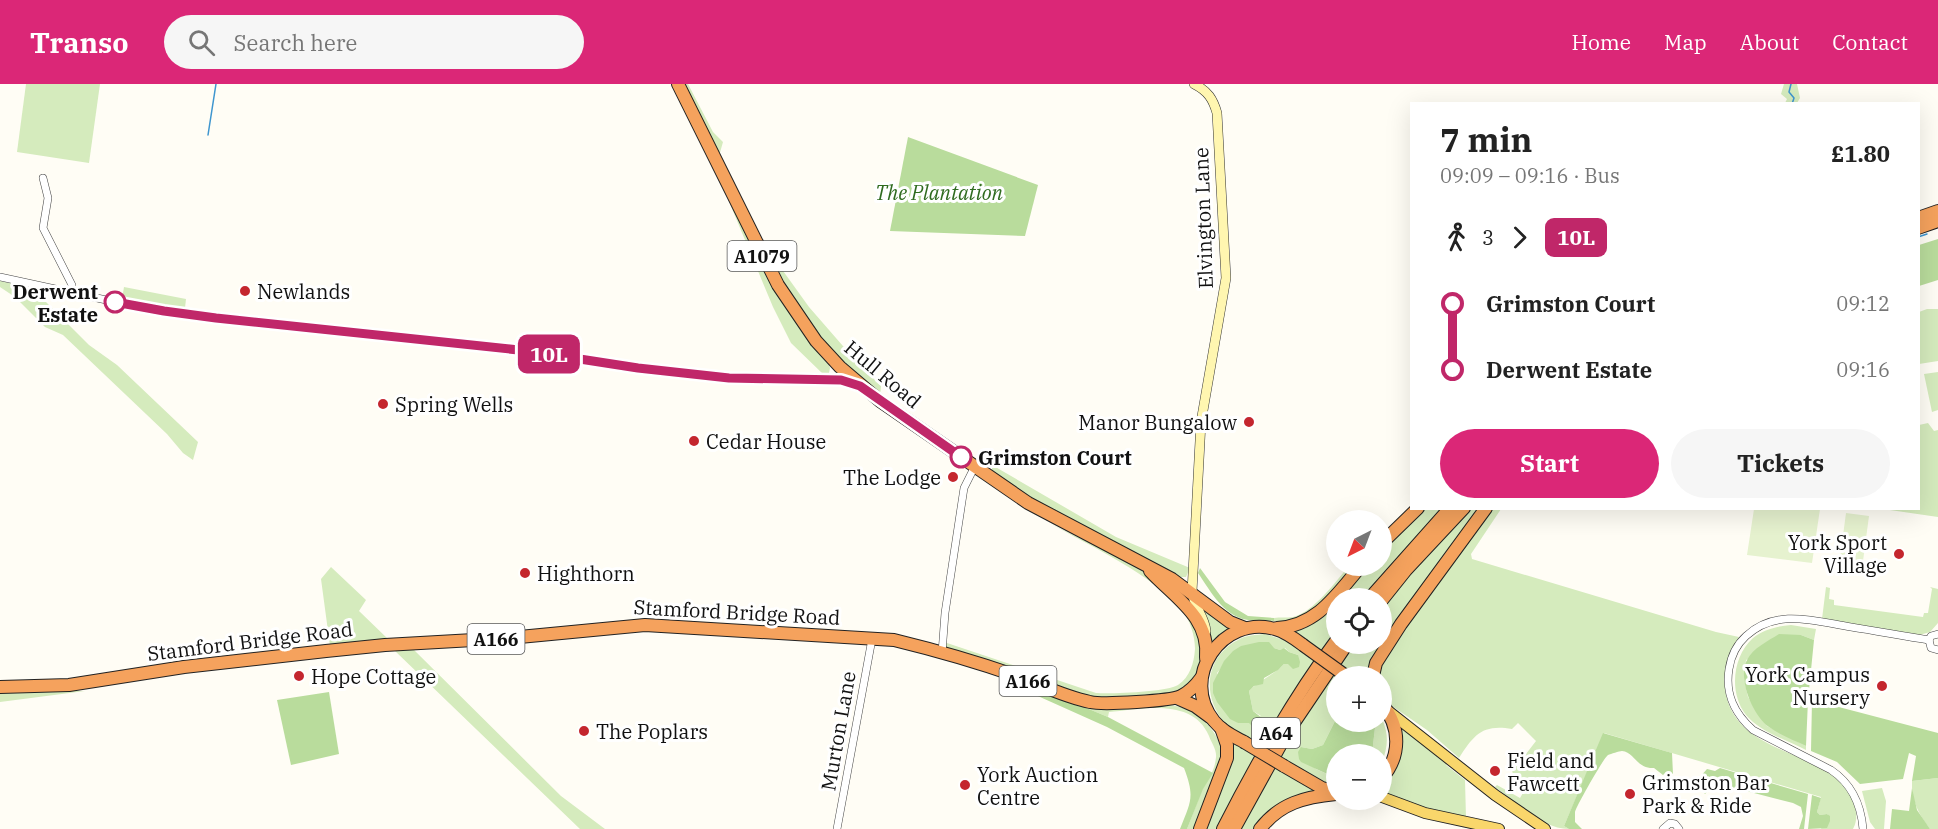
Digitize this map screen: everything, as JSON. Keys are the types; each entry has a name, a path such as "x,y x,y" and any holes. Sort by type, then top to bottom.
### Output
{"highway":[{"name":"Hull Road","path":"678,84 778,285 816,340 840,367 860,386 1035,507 1161,573 1192,592 1230,622 1245,628"},
{"path":"1920,217 1938,211"},
{"path":"1920,227 1938,221"},
{"path":"1392,533 1416,510"},
{"path":"1379,588 1448,510"},
{"path":"1392,588 1462,510"},
{"path":"1375,666 1401,624 1485,510"},
{"name":"Hull Road","path":"1145,566 1195,615 1206,643 1206,663"},
{"path":"1200,829 1227,758 1227,745 1203,702 1201,689 1206,663 1218,643 1232,633 1245,628 1294,626 1320,613 1352,576"},
{"name":"Stamford Bridge Road","path":"0,687 69,685 184,667 407,643 509,638 645,625 894,640 928,648 1017,676 1092,703 1114,704 1178,698"},
{"path":"1274,628 1332,666"},
{"name":"A64","path":"1223,829 1274,735 1327,654"},
{"name":"A64","path":"1234,829 1287,733 1340,654"},
{"path":"1178,698 1202,678"},
{"path":"1178,698 1195,706 1244,742 1326,789"},
{"path":"1392,721 1397,738 1392,764"},
{"path":"1260,829 1286,806 1306,798 1326,795"}],"main road":[{"name":"Elvington Lane","path":"1194,84 1211,97 1217,113 1226,278 1201,422 1192,592 1205,624 1206,643"},
{"path":"1392,713 1495,795 1545,829"},
{"path":"1392,801 1425,813 1499,829"}],"street":[{"path":"43,178 48,198 43,228 72,285 72,292"},
{"path":"1,277 164,311 528,351 620,366 756,379 841,380 860,386"},
{"path":"823,379 832,375 840,367"},
{"path":"942,653 943,630 964,488 975,466"},
{"path":"1863,829 1858,802 1842,778 1831,770 1753,730 1736,712 1728,688 1730,663 1735,650 1751,631 1774,620 1786,618 1826,622 1929,640"},
{"path":"928,648 943,630"},
{"path":"1929,640 1933,635 1938,634"},
{"name":"Murton Lane","path":"837,829 872,639"},
{"path":"1929,640 1932,648 1938,650"},
{"path":"1663,829 1670,823 1675,824 1679,829"}],"green space":[{"path":"26,84 100,84 89,163 17,152"},
{"path":"681,84 688,84 713,132 723,142 719,156 763,243 809,307 881,386 880,398 830,350 782,286"},
{"path":"1784,84 1797,84 1800,98 1798,102 1786,102 1787,99 1781,94"},
{"name":"The Plantation","path":"908,137 1038,185 1025,236 890,231"},
{"path":"730,204 778,294 828,362 829,373 823,374 791,343 773,307"},
{"path":"1938,239 1938,280 1920,286 1920,245"},
{"path":"0,281 31,287 89,345 117,365 198,442 193,460 183,453 167,434 63,335 45,327 15,297 0,287"},
{"path":"124,287 186,299 185,308 122,299"},
{"path":"1938,309 1938,361 1920,364 1920,312"},
{"path":"1938,372 1938,410 1932,412 1924,374"},
{"path":"1928,423 1934,431 1938,430 1938,517 1890,510 1920,510 1920,425"},
{"path":"992,465 1116,537 1190,568 1186,577 1178,577 1138,554 1052,513 992,473"},
{"path":"1421,510 1446,510 1392,568 1392,538"},
{"path":"1470,510 1481,510 1392,633 1392,594 1429,550"},
{"path":"1489,510 1500,510 1471,554 1472,559 1739,637 1728,660 1725,676 1728,702 1738,721 1754,735 1773,746 1814,764 1832,775 1847,789 1855,807 1856,818 1853,829 1821,829 1828,814 1820,815 1817,812 1821,797 1604,733 1564,826 1569,829 1549,825 1530,814 1495,787 1497,785 1520,798 1527,786 1512,772 1536,741 1518,723 1512,729 1493,728 1474,737 1459,758 1427,730 1392,706 1392,666 1381,666 1387,654 1392,654 1392,645 1401,628"},
{"path":"1754,510 1820,510 1812,563 1747,555"},
{"path":"1846,513 1869,516 1863,561 1840,558"},
{"path":"1051,524 1130,563 1155,579 1196,620 1204,655 1196,679 1182,690 1172,693 1093,700 998,666 994,662 944,647 944,642 1096,693 1163,689 1178,685 1186,678 1192,664 1195,644 1190,623 1182,610 1139,574"},
{"path":"331,567 366,600 359,611 388,639 330,646 321,579"},
{"path":"1200,568 1225,602 1248,616 1274,618 1274,621 1244,619 1233,615 1216,599 1198,573"},
{"path":"1340,576 1348,576 1338,588 1330,588"},
{"path":"1357,576 1385,576 1373,588 1347,588"},
{"path":"1826,587 1830,588 1829,599 1834,600 1834,605 1923,617 1924,613 1928,613 1932,589 1930,587 1938,589 1938,623 1930,632 1916,636 1822,619"},
{"path":"1326,593 1326,602 1291,622 1274,621 1274,618 1301,614"},
{"path":"1197,601 1234,628 1213,643"},
{"path":"1326,607 1326,649 1323,653 1291,630"},
{"path":"1791,625 1816,629 1814,640 1801,635 1746,660 1744,679 1748,697 1767,726 1806,746 1806,750 1766,731 1752,721 1741,706 1735,686 1737,665 1746,646 1753,638 1771,628"},
{"path":"1265,634 1287,641 1316,662 1263,746 1237,733 1224,722 1212,700 1210,677 1213,666 1227,647 1244,637","holes":["1274,648 1280,650 1285,648 1298,655 1249,691 1253,711 1261,716 1249,723 1238,723 1217,673 1222,667"]},
{"path":"1779,634 1801,635 1814,640 1806,746 1763,722 1752,706 1745,686 1744,668 1747,660 1761,645"},
{"path":"1269,642 1274,648 1280,650 1284,648 1298,655 1300,662 1299,667 1293,669 1288,664 1284,664 1264,678 1263,684 1254,686 1249,691 1253,711 1266,721 1261,726 1253,727 1249,723 1238,723 1230,719 1217,702 1213,693 1213,683 1224,661 1233,651 1241,646"},
{"path":"412,648 561,796 605,829 580,829 395,651"},
{"path":"1344,654 1377,654 1369,666 1340,666 1337,663"},
{"path":"1326,679 1326,732 1330,732 1323,745 1312,749 1301,747 1316,769 1326,774 1326,782 1318,780 1278,755"},
{"path":"1009,683 1029,684 1108,717 1213,773 1203,789 1187,829 1180,829 1190,799 1190,786 1184,768 1107,727"},
{"path":"0,690 85,691 0,702"},
{"path":"329,692 339,754 291,765 277,700"},
{"path":"1812,700 1938,733 1938,778 1912,781 1916,756 1909,753 1903,779 1860,784 1837,762 1811,751"},
{"path":"1072,702 1112,710 1167,705 1189,710 1206,723 1219,741 1224,753 1197,829 1187,829 1202,790 1213,771 1216,757 1214,746 1201,724 1191,715 1179,710 1136,709 1109,712 1108,717"},
{"path":"1398,723 1448,763 1446,765 1465,780 1466,818 1421,807 1392,796 1392,744"},
{"path":"1330,732 1375,732 1373,744 1326,744 1326,773 1301,762 1298,752 1301,747 1312,749 1323,745"},
{"path":"1375,732 1386,732 1387,744 1373,744"},
{"path":"1603,733 1672,753 1673,774 1666,772 1663,775 1654,768 1643,766 1626,752 1621,751 1608,755 1590,782 1575,812 1575,822 1582,829 1569,829 1564,826"},
{"path":"1231,742 1257,757 1219,829 1203,829"},
{"path":"1272,765 1317,791 1256,829 1238,829"},
{"path":"1720,768 1808,794 1804,829 1799,829 1803,816 1801,807 1793,803 1723,785 1713,785 1705,794 1700,777 1707,769 1715,771"},
{"path":"1938,778 1938,829 1930,829 1916,807 1912,781"},
{"path":"1882,788 1886,801 1884,829 1875,829 1870,822 1862,791"},
{"path":"1912,788 1917,810 1930,829 1890,829 1892,809 1909,811"},
{"path":"1812,795 1821,798 1817,812 1820,815 1830,816 1827,828 1808,829"}],"waterway":[{"path":"208,135 216,84"},
{"path":"1791,84 1789,92 1794,98 1793,102"},
{"path":"1920,236 1927,234"}],"bus line":[{"name":"10L","path":"115,302 216,318 528,351 620,366 699,375 848,381 860,386 961,457"}],"place":[{"name":"Newlands","path":"245,291"},
{"name":"Derwent Estate","path":"115,302"},
{"name":"Spring Wells","path":"383,404"},
{"name":"Manor Bungalow","path":"1249,422"},
{"name":"Cedar House","path":"694,441"},
{"name":"Grimston Court","path":"961,457"},
{"name":"The Lodge","path":"953,477"},
{"name":"York Sport Village","path":"1899,554"},
{"name":"Highthorn","path":"525,573"},
{"name":"Hope Cottage","path":"299,676"},
{"name":"York Campus Nursery","path":"1882,686"},
{"name":"The Poplars","path":"584,731"},
{"name":"Field and Fawcett","path":"1495,771"},
{"name":"York Auction Centre","path":"965,785"},
{"name":"Grimston Bar Park & Ride","path":"1630,794"}]}
